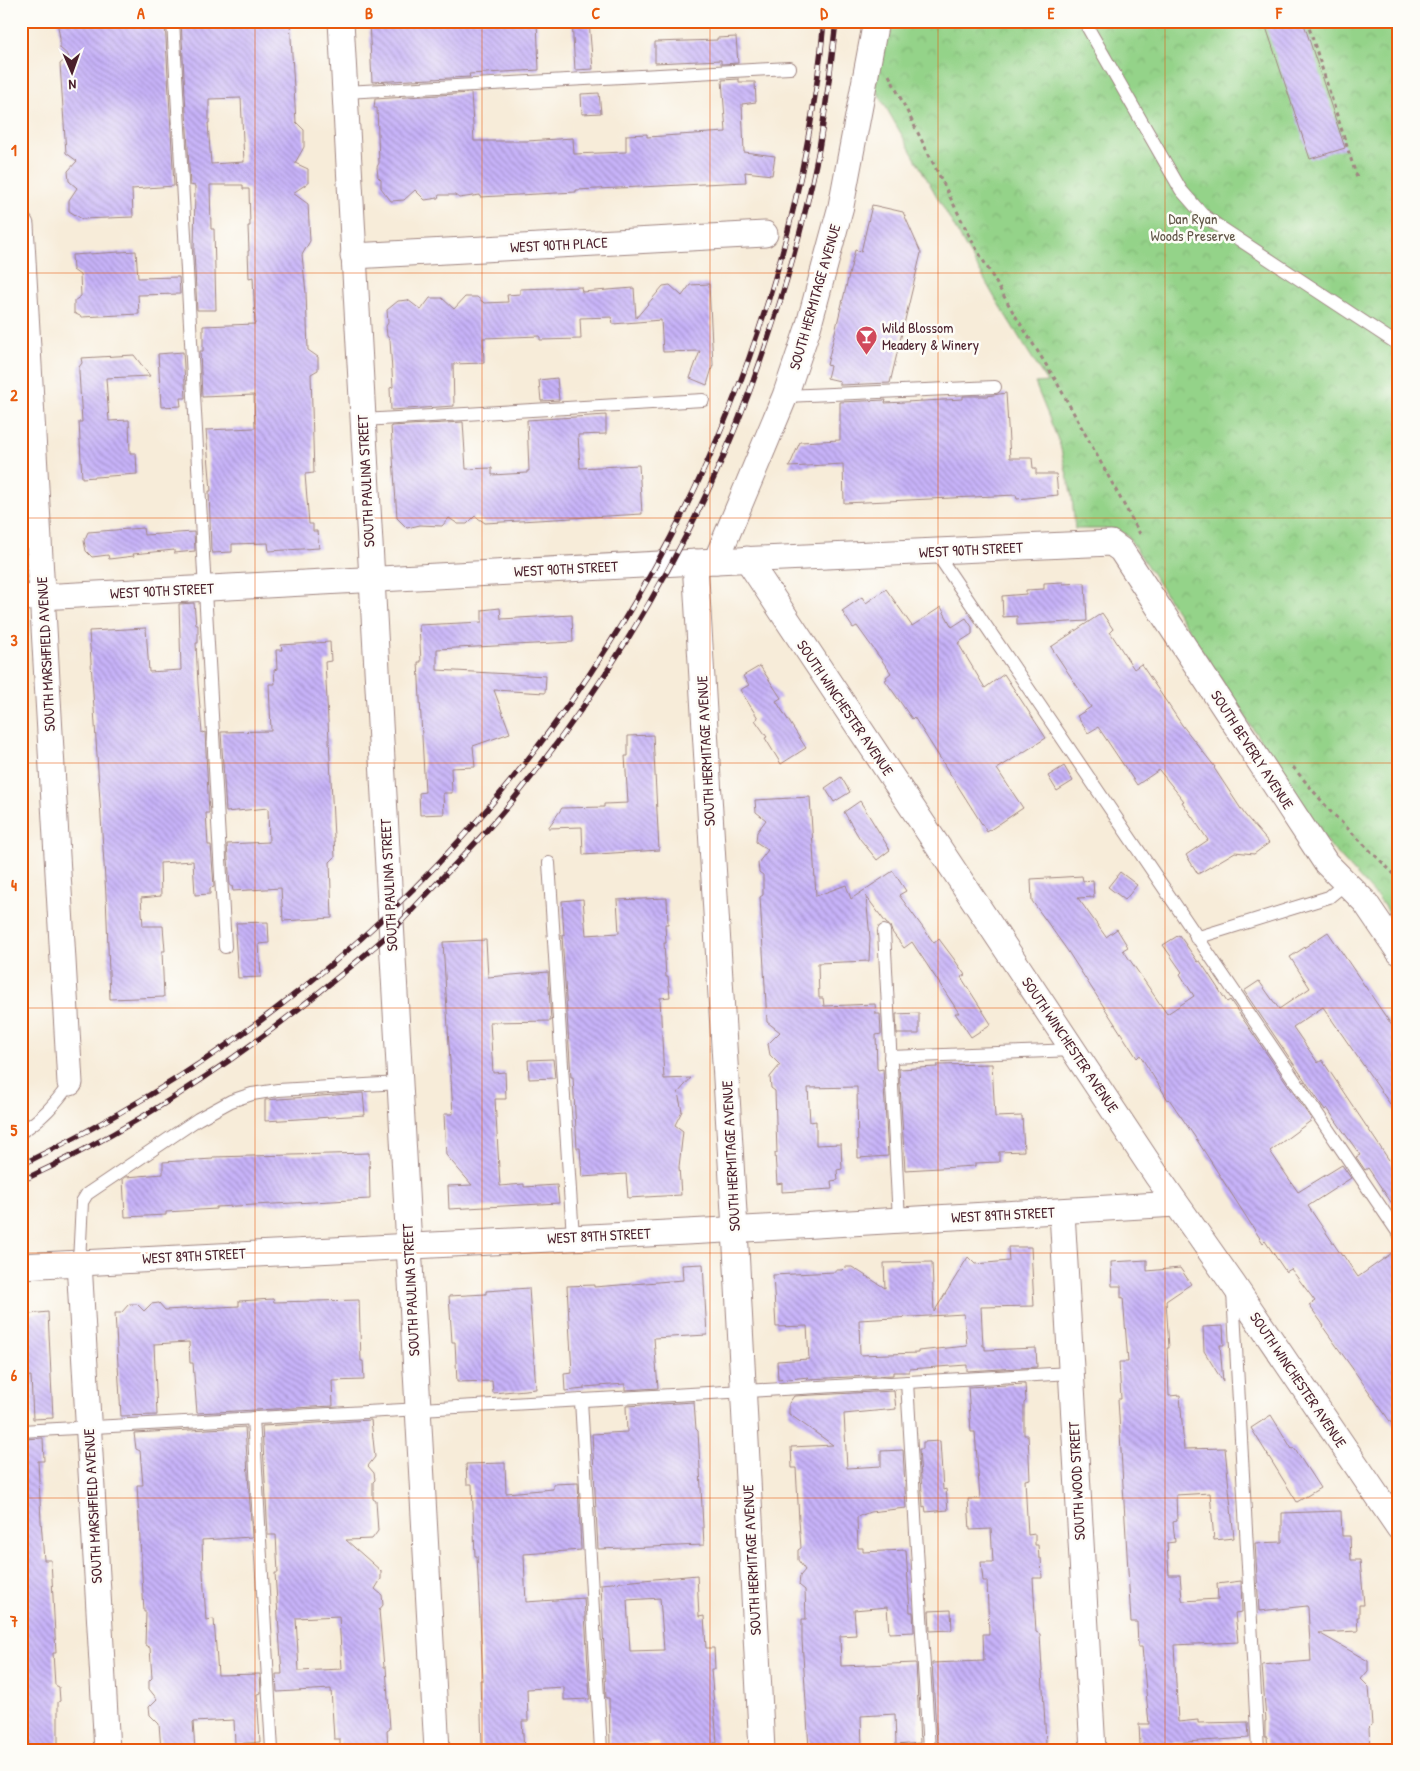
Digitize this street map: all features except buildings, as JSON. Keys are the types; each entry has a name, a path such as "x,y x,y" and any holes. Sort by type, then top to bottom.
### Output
{"street":[{"name":"SOUTH PAULINA STREET","path":"341,21 437,1750"},
{"name":"SOUTH HERMITAGE AVENUE","path":"762,1750 735,1229 706,561 784,396 808,328 835,234 858,123 874,29"},
{"name":"SOUTH MARSHFIELD AVENUE","path":"21,226 32,598 70,1083"},
{"name":"WEST 90TH PLACE","path":"354,256 765,234"},
{"name":"WEST 90TH STREET","path":"32,598 706,561 1111,543"},
{"name":"SOUTH BEVERLY AVENUE","path":"1111,543 1121,550 1326,863 1365,902 1399,952"},
{"name":"SOUTH WINCHESTER AVENUE","path":"747,560 1176,1204 1233,1284 1399,1528"},
{"name":"WEST 89TH STREET","path":"21,1266 1062,1212 1176,1204"},
{"name":"SOUTH WOOD STREET","path":"1062,1212 1093,1750"},
{"name":"SOUTH MARSHFIELD AVENUE","path":"79,1262 107,1750"}],"lane":[{"path":"173,21 226,948"},
{"path":"1084,21 1181,190 1202,214 1217,226 1399,345"},
{"path":"344,92 790,68"},
{"path":"784,396 995,387"},
{"path":"363,420 703,400"},
{"path":"935,551 1196,938 1399,1234"},
{"path":"550,863 573,1237"},
{"path":"1196,938 1328,897 1346,883"},
{"path":"884,931 899,1220"},
{"path":"890,1057 1074,1050"},
{"path":"79,1262 82,1202 87,1194 198,1120 231,1101 252,1094 278,1090 400,1082"},
{"path":"21,1132 36,1123 56,1103 70,1083"},
{"path":"1233,1284 1258,1750"},
{"path":"21,1431 1071,1374"},
{"path":"908,1382 929,1750"},
{"path":"581,1400 601,1750"},
{"path":"253,1418 272,1750"}],"path":[{"path":"1306,21 1357,178"},
{"path":"874,29 972,241 1055,380 1141,536"},
{"path":"1291,765 1331,812 1399,879"}],"green space":[{"name":"Dan Ryan Woods Preserve","path":"888,21 1399,21 1399,928 1379,899 1325,840 1127,535 1115,529 1075,529 1072,497 1060,445 1035,383 1047,382 996,300 875,88"}],"railway":[{"path":"21,1165 153,1093 216,1052 277,1008 387,914 487,809 576,694 652,571 716,441 767,305 803,164 824,21"},
{"path":"21,1181 99,1142 175,1097 247,1048 364,956 397,926 499,816 553,749 587,701 650,602 678,550 704,498 750,390 788,274 812,184 823,121 836,21"}],"place":[{"name":"Wild Blossom Meadery & Winery","path":"866,356"}]}
